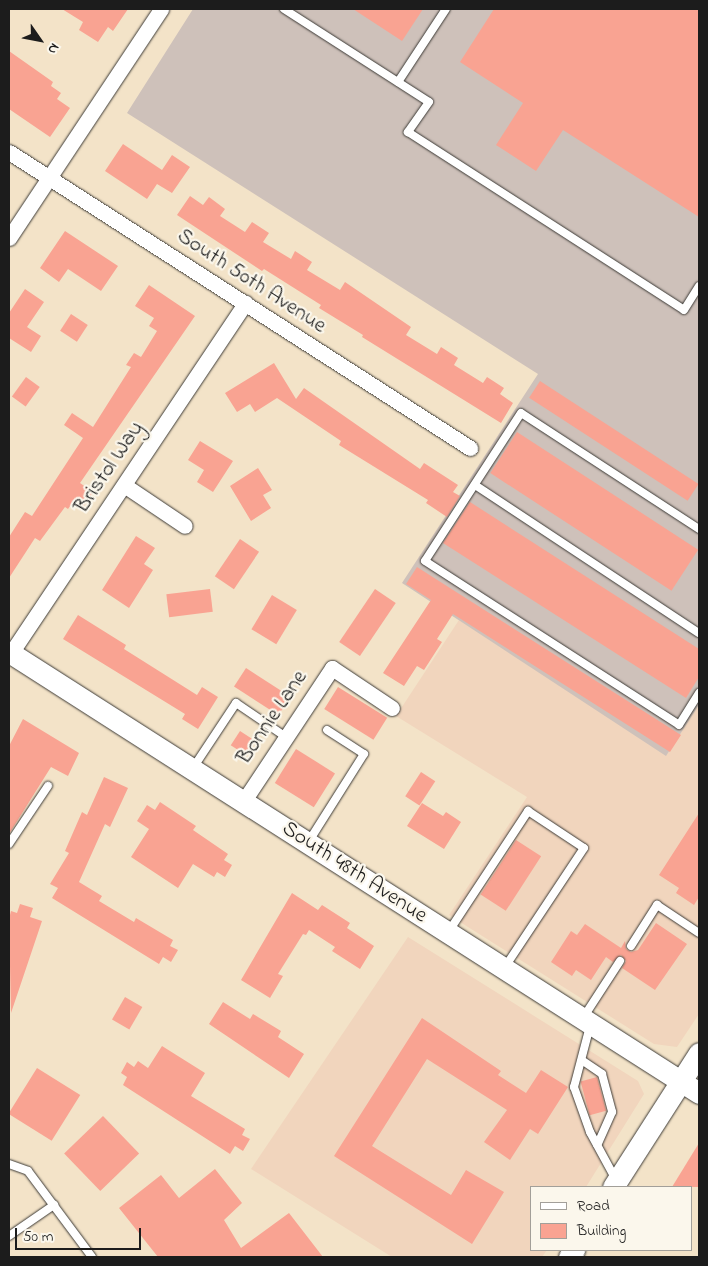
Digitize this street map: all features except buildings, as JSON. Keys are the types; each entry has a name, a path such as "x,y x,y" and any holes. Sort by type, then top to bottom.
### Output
{"street":[{"path":"9,238 161,9"},
{"name":"South 50th Avenue","path":"9,152 470,448"},
{"name":"Bristol Way","path":"9,654 245,303"},
{"path":"124,485 185,526"},
{"name":"South 48th Avenue","path":"9,654 699,1093"},
{"name":"Bonnie Lane","path":"243,802 332,668 392,708"},
{"path":"615,1184 699,1053"}],"lane":[{"path":"284,9 428,102 408,132 684,310 699,286"},
{"path":"398,82 446,9"},
{"path":"699,528 521,413 426,561 679,725 699,693"},
{"path":"475,485 699,633"},
{"path":"192,769 236,703 286,737"},
{"path":"308,843 364,754 327,730"},
{"path":"9,844 48,786"},
{"path":"448,932 528,811 584,848 504,968"},
{"path":"631,946 657,905 699,933"},
{"path":"615,1184 574,1087 583,1061 586,1021 620,961"},
{"path":"583,1061 602,1074 612,1112 597,1145"},
{"path":"9,1164 28,1171 92,1257"},
{"path":"9,1236 54,1206"}],"shaded area":[{"path":"193,9 699,9 699,705 666,756 402,583 538,374 127,113"},
{"path":"459,620 666,755 699,705 699,1014 677,1047 654,1044 449,915 527,797 396,716"},
{"path":"408,937 638,1081 644,1094 587,1186 530,1186 530,1251 546,1251 542,1257 392,1257 251,1169"}]}
